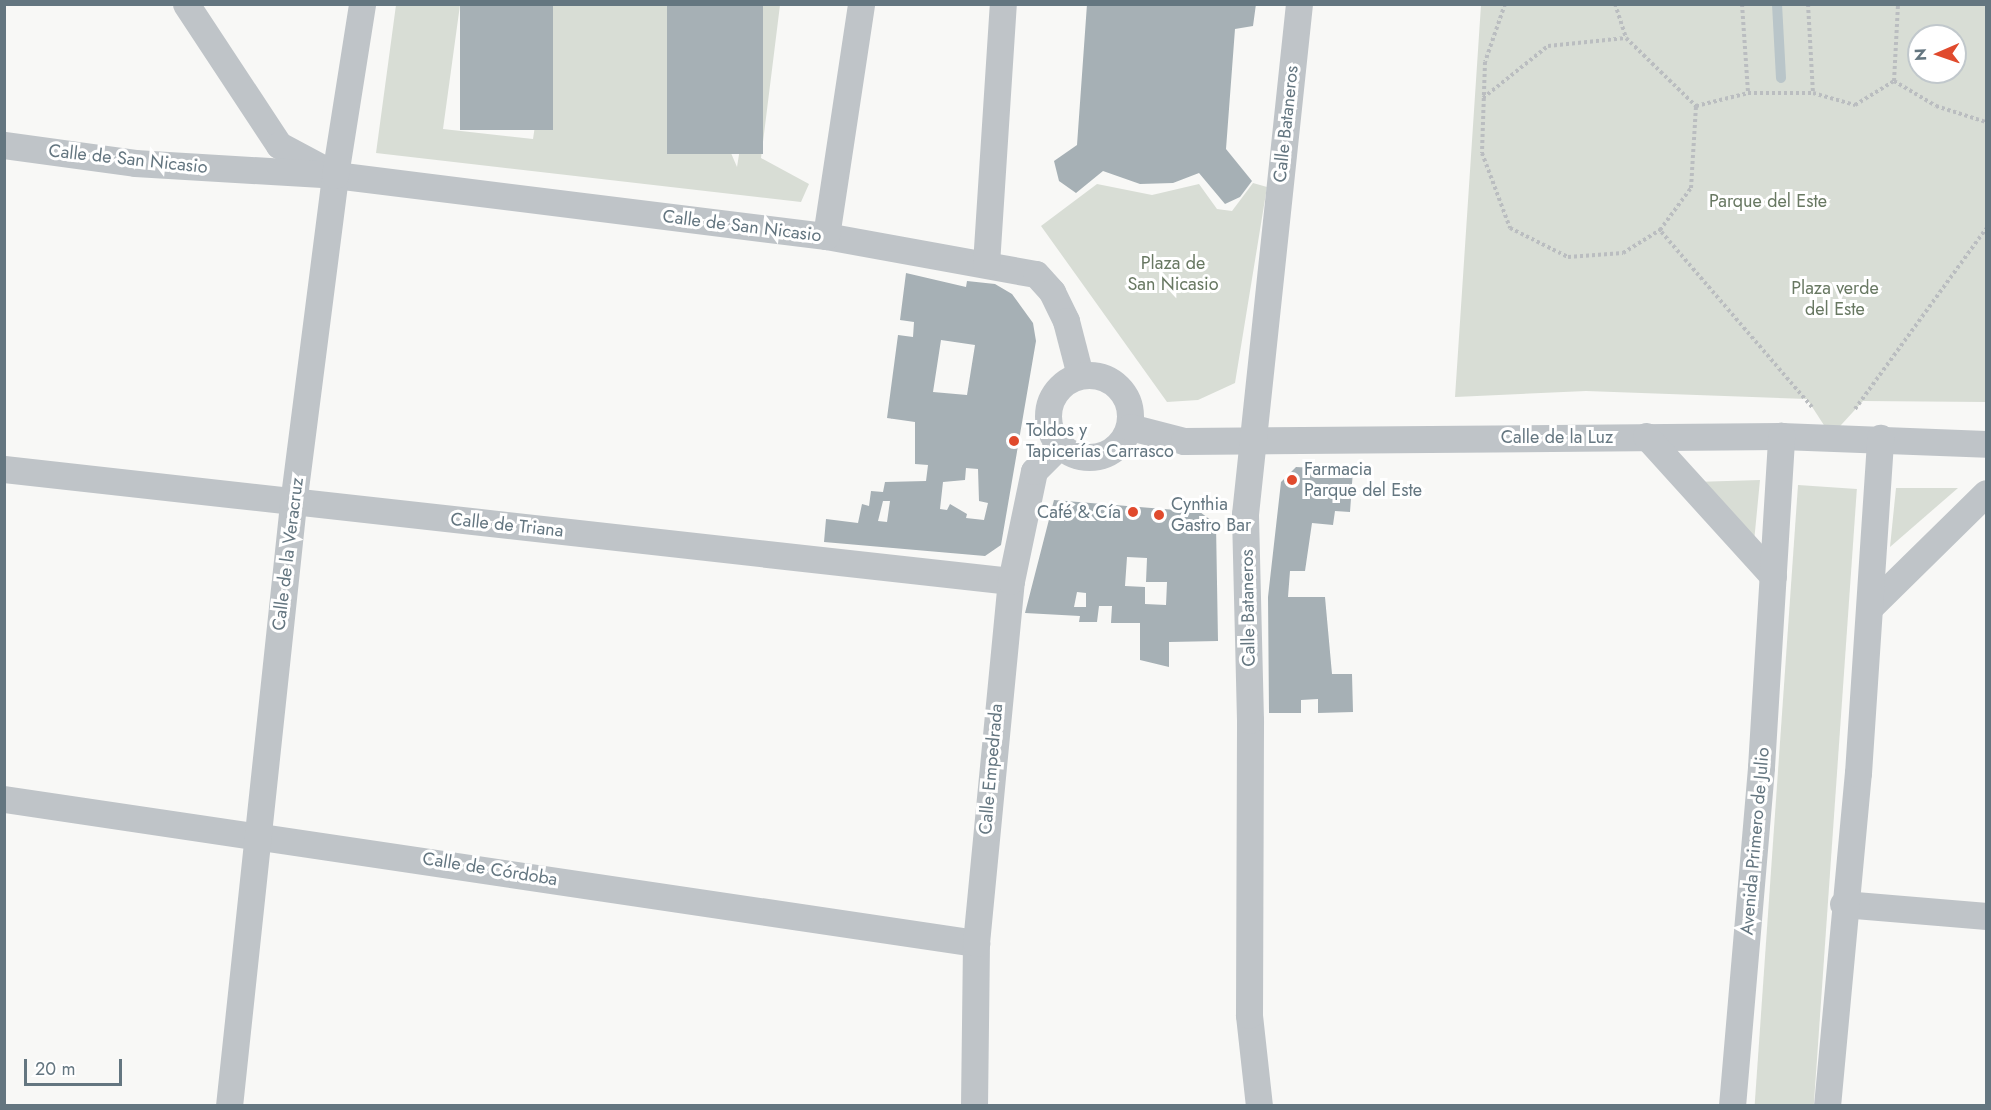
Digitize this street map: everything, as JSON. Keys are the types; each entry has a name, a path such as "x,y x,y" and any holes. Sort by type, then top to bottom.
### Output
{"street":[{"path":"186,4 279,145 335,175"},
{"name":"Calle de la Veracruz","path":"229,1106 255,834 294,504 335,175 362,4"},
{"path":"826,236 861,4"},
{"path":"986,264 1003,4"},
{"name":"Calle Bataneros","path":"1259,1106 1249,1015 1250,720 1245,514 1299,4"},
{"name":"Calle de San Nicasio","path":"4,145 135,163 335,175 826,236 1036,274 1052,292 1066,321 1080,375"},
{"path":"1080,375 1101,376 1119,387 1130,405 1130,426 1119,446 1100,456 1078,456 1059,446 1049,426 1049,404 1060,385 1080,375"},
{"name":"Calle de la Luz","path":"1130,426 1184,441 1831,436 1986,444"},
{"path":"1646,436 1773,576"},
{"name":"Avenida Primero de Julio","path":"1732,1106 1761,766 1781,436"},
{"path":"1827,1106 1871,606 1881,438"},
{"name":"Calle Empedrada","path":"974,1106 976,943 1011,581 1035,471 1059,446"},
{"name":"Calle de Triana","path":"4,469 294,504 1011,581"},
{"path":"1871,606 1986,493"},
{"name":"Calle de Córdoba","path":"4,799 255,834 976,943"},
{"path":"1844,904 1986,916"}],"path":[{"path":"1505,4 1485,62 1482,153 1510,228 1568,257 1623,253 1660,230 1691,188 1696,106 1626,38 1615,4"},
{"path":"1742,4 1748,93"},
{"path":"1808,4 1814,93"},
{"path":"1894,81 1898,4"},
{"path":"1483,99 1548,46 1626,38"},
{"path":"1696,106 1748,93 1814,93 1855,105 1894,81"},
{"path":"1894,81 1936,106 1986,122"},
{"path":"1660,230 1807,399 1831,436 1863,400 1986,229"}],"green space":[{"path":"667,4 737,167 763,5 780,5 761,158 809,184 801,202 376,153 396,5 460,5 443,129 533,139 553,5"},
{"name":"Parque del Este","path":"1481,5 1986,5 1986,402 1863,401 1831,436 1807,399 1586,391 1455,397"},
{"name":"Plaza de San Nicasio","path":"1253,183 1267,187 1235,383 1198,400 1167,402 1041,226 1097,184 1152,195 1199,184 1217,209 1232,211"},
{"path":"1760,480 1754,542 1694,482"},
{"path":"1798,485 1857,489 1814,1106 1755,1106"},
{"path":"1896,488 1958,488 1890,547"}],"building":[{"path":"460,4 553,4 553,130 460,130"},
{"path":"667,4 763,4 763,154 667,154"},
{"path":"1087,4 1256,4 1253,26 1235,29 1226,149 1252,181 1240,197 1225,204 1199,173 1173,183 1140,184 1103,171 1076,193 1059,181 1054,161 1077,145"},
{"path":"906,273 966,287 967,281 995,284 1012,294 1033,323 1036,341 1001,545 985,556 824,542 826,519 858,523 862,504 869,506 871,491 883,492 885,482 926,481 928,465 915,464 915,422 887,418 898,335 913,337 914,322 900,320","holes":["941,340 975,345 967,395 933,392","966,468 978,469 979,501 988,503 984,520 966,518 967,514 950,504 947,510 940,509 943,482 965,480","883,501 890,501 887,522 878,521"]},
{"path":"1296,467 1353,470 1350,512 1335,511 1333,525 1312,523 1305,571 1290,571 1288,597 1325,597 1332,674 1352,674 1353,712 1318,713 1318,699 1301,700 1301,713 1269,713 1268,597 1281,482"},
{"path":"1054,500 1200,512 1216,524 1218,641 1169,642 1169,667 1140,660 1140,623 1111,623 1112,606 1099,606 1097,622 1079,622 1080,616 1025,613","holes":["1127,557 1147,558 1146,582 1167,582 1166,605 1145,604 1145,587 1125,586","1077,592 1086,593 1086,607 1074,607"]}],"waterway":[{"path":"1777,4 1781,78"}],"place":[{"name":"Toldos y Tapicerías Carrasco","path":"1014,441"},
{"name":"Farmacia Parque del Este","path":"1292,480"},
{"name":"Café & Cía","path":"1133,512"},
{"name":"Cynthia Gastro Bar","path":"1159,515"}],"park label":[{"name":"Plaza verde del Este","path":"1835,299"}]}
